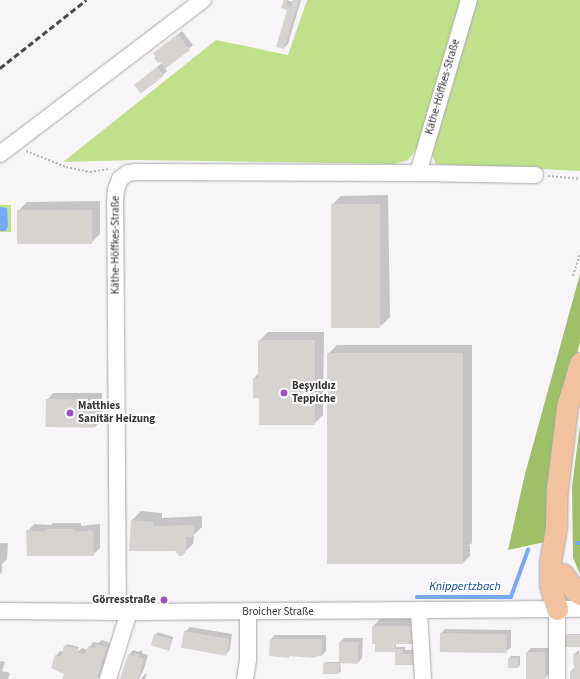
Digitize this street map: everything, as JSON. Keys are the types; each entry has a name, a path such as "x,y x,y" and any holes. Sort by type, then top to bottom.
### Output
{"main road":[{"path":"557,609 550,585 550,562 556,528 557,489 567,406 580,363"},
{"path":"556,528 563,574 563,589 557,609"},
{"path":"563,574 574,590 580,594"}],"street":[{"path":"6,149 203,0"},
{"name":"Käthe-Höffkes-Straße","path":"418,173 468,0"},
{"path":"120,178 136,172 535,175"},
{"name":"Käthe-Höffkes-Straße","path":"120,178 116,190 115,201 124,612"},
{"path":"557,609 557,679"},
{"name":"Broicher Straße","path":"0,611 419,612 580,609"},
{"path":"108,679 124,612"},
{"path":"245,679 248,659 248,612"},
{"path":"419,612 423,679"}],"path":[{"path":"6,149 66,168 90,172 114,169 120,178"},
{"path":"535,175 580,179"},
{"path":"573,276 580,253"}],"green space":[{"path":"307,0 460,0 417,148 408,160 394,164 137,160 63,162 216,40 288,55"},
{"path":"475,0 580,0 580,171 436,164 430,151"},
{"path":"0,205 11,205 11,232 0,232"},
{"path":"580,274 580,342 557,427 545,542 508,550 525,474"},
{"path":"580,425 580,574 573,558 572,487"}],"water":[{"path":"0,207 7,208 8,226 6,231 0,231"}],"building":[{"path":"284,0 288,0 287,5 291,7 293,0 299,0 284,49 276,47 287,10 281,8"},
{"path":"178,34 190,50 165,69 160,62 158,63 154,58 155,56 153,53"},
{"path":"157,67 164,76 141,94 134,85"},
{"path":"331,204 380,204 380,328 331,328"},
{"path":"17,210 92,210 92,244 17,244"},
{"path":"258,340 315,340 315,425 259,425 259,398 253,398 253,378 258,378"},
{"path":"327,353 463,353 463,564 327,564"},
{"name":"Matthies Sanitär Heizung","path":"46,399 95,400 95,428 46,427"},
{"path":"131,520 154,522 153,526 194,525 194,537 186,537 186,552 182,556 179,556 175,551 129,551"},
{"path":"45,529 75,529 75,532 93,530 94,556 27,556 26,530 45,532"},
{"path":"372,626 414,626 414,644 395,644 395,649 403,649 403,654 414,654 414,665 395,665 395,652 375,652 375,644 372,644"},
{"path":"184,631 229,639 226,656 181,648"},
{"path":"440,633 507,634 507,653 440,652"},
{"path":"154,634 171,639 169,651 151,645"},
{"path":"565,635 580,635 580,647 565,647"},
{"path":"270,639 322,639 322,656 315,656 315,658 289,656 289,658 269,656"},
{"path":"339,642 359,642 358,664 339,663"},
{"path":"96,644 107,647 97,679 62,679 64,674 51,668 55,655 61,657 64,645 78,649 77,652 85,654 88,646 95,648"},
{"path":"526,652 545,652 545,679 526,679"},
{"path":"135,653 139,655 138,657 144,659 138,679 120,679 128,654 134,656"},
{"path":"573,654 580,654 580,679 570,679 570,671 574,671"},
{"path":"508,658 518,658 518,668 508,668"},
{"path":"323,663 339,663 339,674 323,674"}],"waterway":[{"name":"Knippertzbach","path":"417,597 511,597 528,550"}],"railway":[{"path":"0,68 86,0"}],"place":[{"name":"Beşyıldız Teppiche","path":"284,393"},
{"name":"Matthies Sanitär Heizung","path":"70,413"},
{"name":"Görresstraße","path":"164,600"}]}
